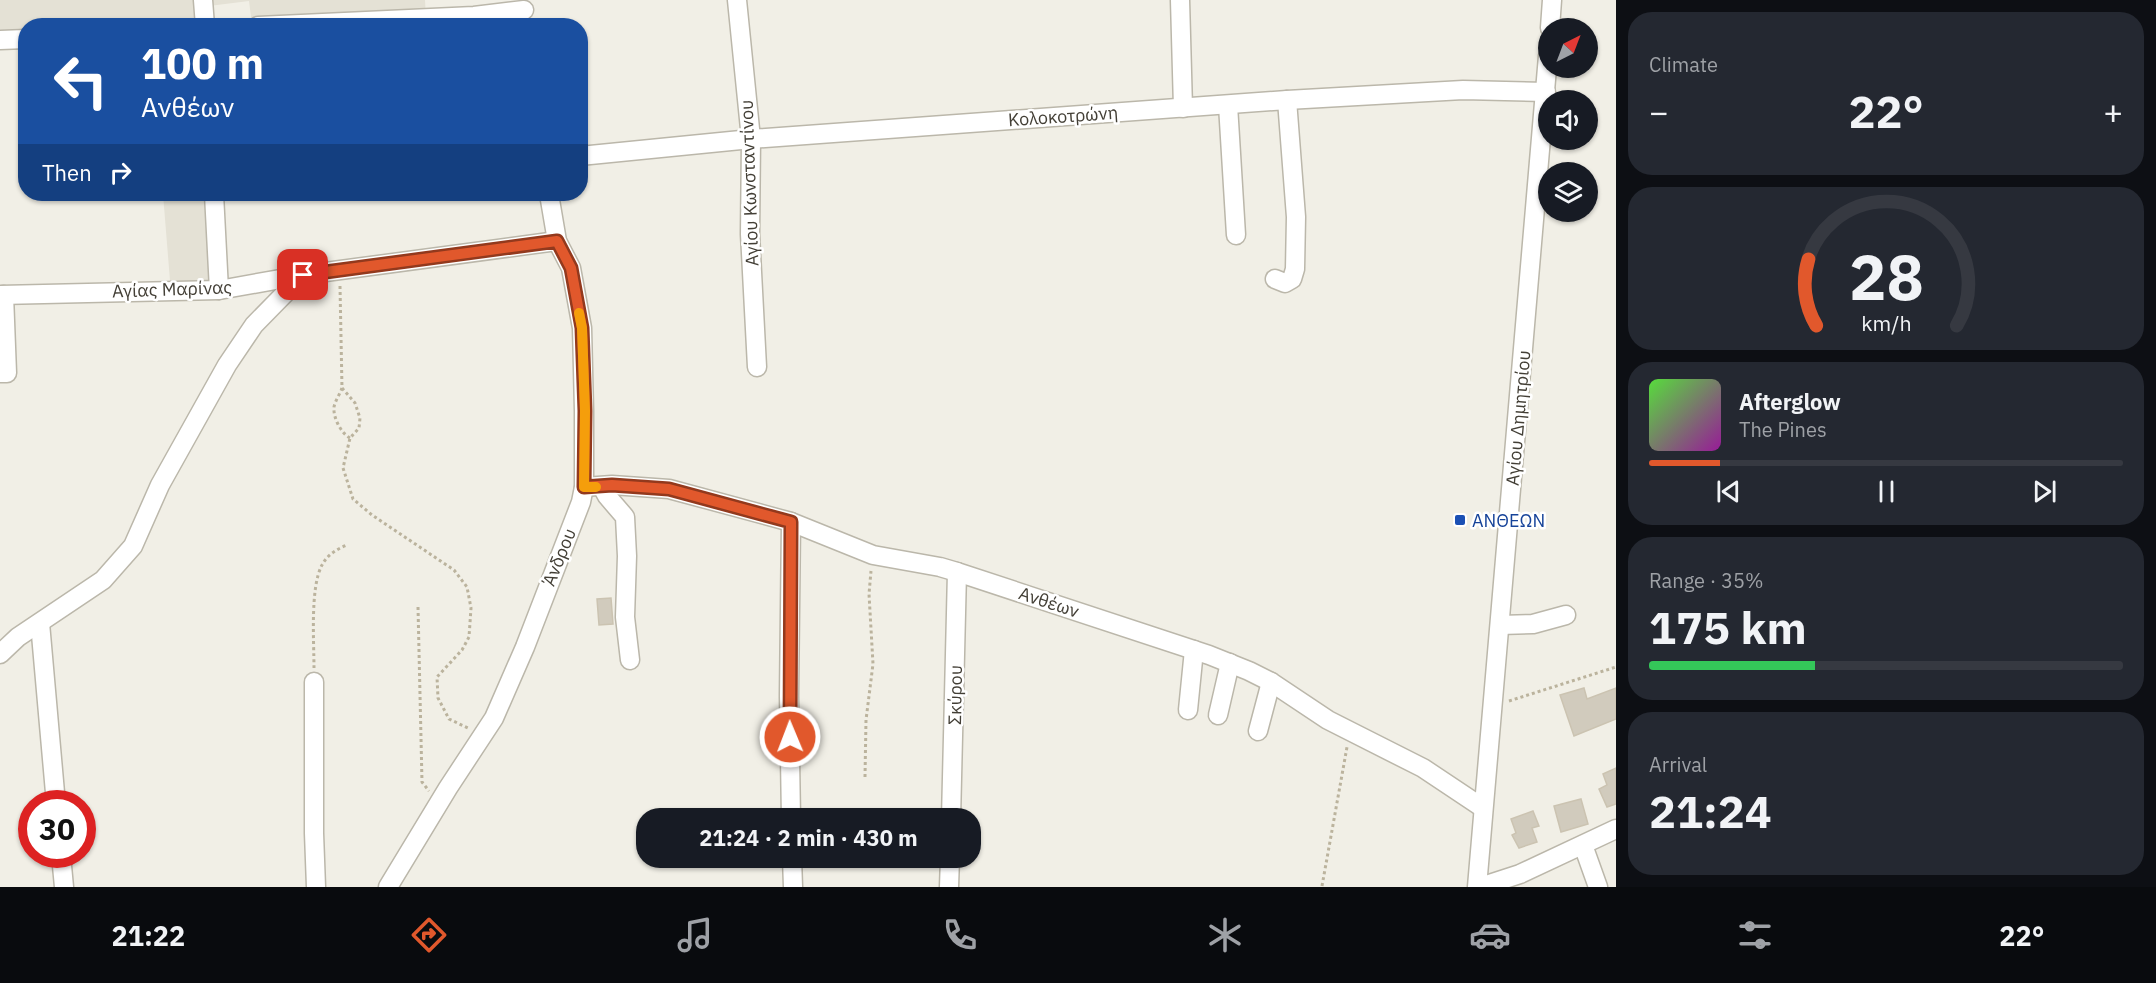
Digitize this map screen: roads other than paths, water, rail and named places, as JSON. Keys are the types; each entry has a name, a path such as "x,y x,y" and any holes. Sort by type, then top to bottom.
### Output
{"street":[{"path":"203,0 205,18"},
{"name":"Αγίου Κωνσταντίνου","path":"737,0 751,139 750,234 757,367"},
{"path":"1180,0 1184,108"},
{"path":"1551,18 1552,0"},
{"path":"431,18 524,12"},
{"path":"0,40 18,39"},
{"name":"Κολοκοτρώνη","path":"588,155 751,139 1287,100 1463,90 1538,92"},
{"path":"1275,279 1285,283 1292,279 1294,269 1296,217 1287,100"},
{"path":"1228,105 1236,235"},
{"name":"Αγίου Δημητρίου","path":"1478,887 1483,807 1541,150"},
{"path":"214,201 219,290"},
{"name":"Άνδρου","path":"388,887 494,718 525,647 581,502 584,487 585,411 582,328 571,268 557,241 550,201"},
{"name":"Αγίας Μαρίνας","path":"2,295 219,290 340,269 557,241"},
{"path":"0,654 18,637 103,580 133,546 160,485 227,364 254,325 303,275"},
{"path":"0,373 7,372 2,295"},
{"name":"Ανθέων","path":"584,487 612,485 669,489 791,522 873,555 957,572 1194,650 1230,663 1271,682 1328,720 1423,768 1483,807"},
{"path":"602,487 626,518 625,617 630,660"},
{"path":"791,522 789,696 791,808"},
{"name":"Σκύρου","path":"951,808 957,572"},
{"path":"1500,625 1533,624 1566,615"},
{"path":"40,623 55,790"},
{"path":"1188,710 1194,650"},
{"path":"1218,715 1230,663"},
{"path":"314,682 316,887"},
{"path":"1258,731 1271,682"},
{"path":"1478,887 1520,874 1616,829"},
{"path":"1583,845 1598,887"},
{"path":"62,868 64,887"},
{"path":"793,868 794,887"},
{"path":"949,887 950,868"}],"place":[{"name":"ΑΝΘΕΩΝ","path":"1460,520"}]}
